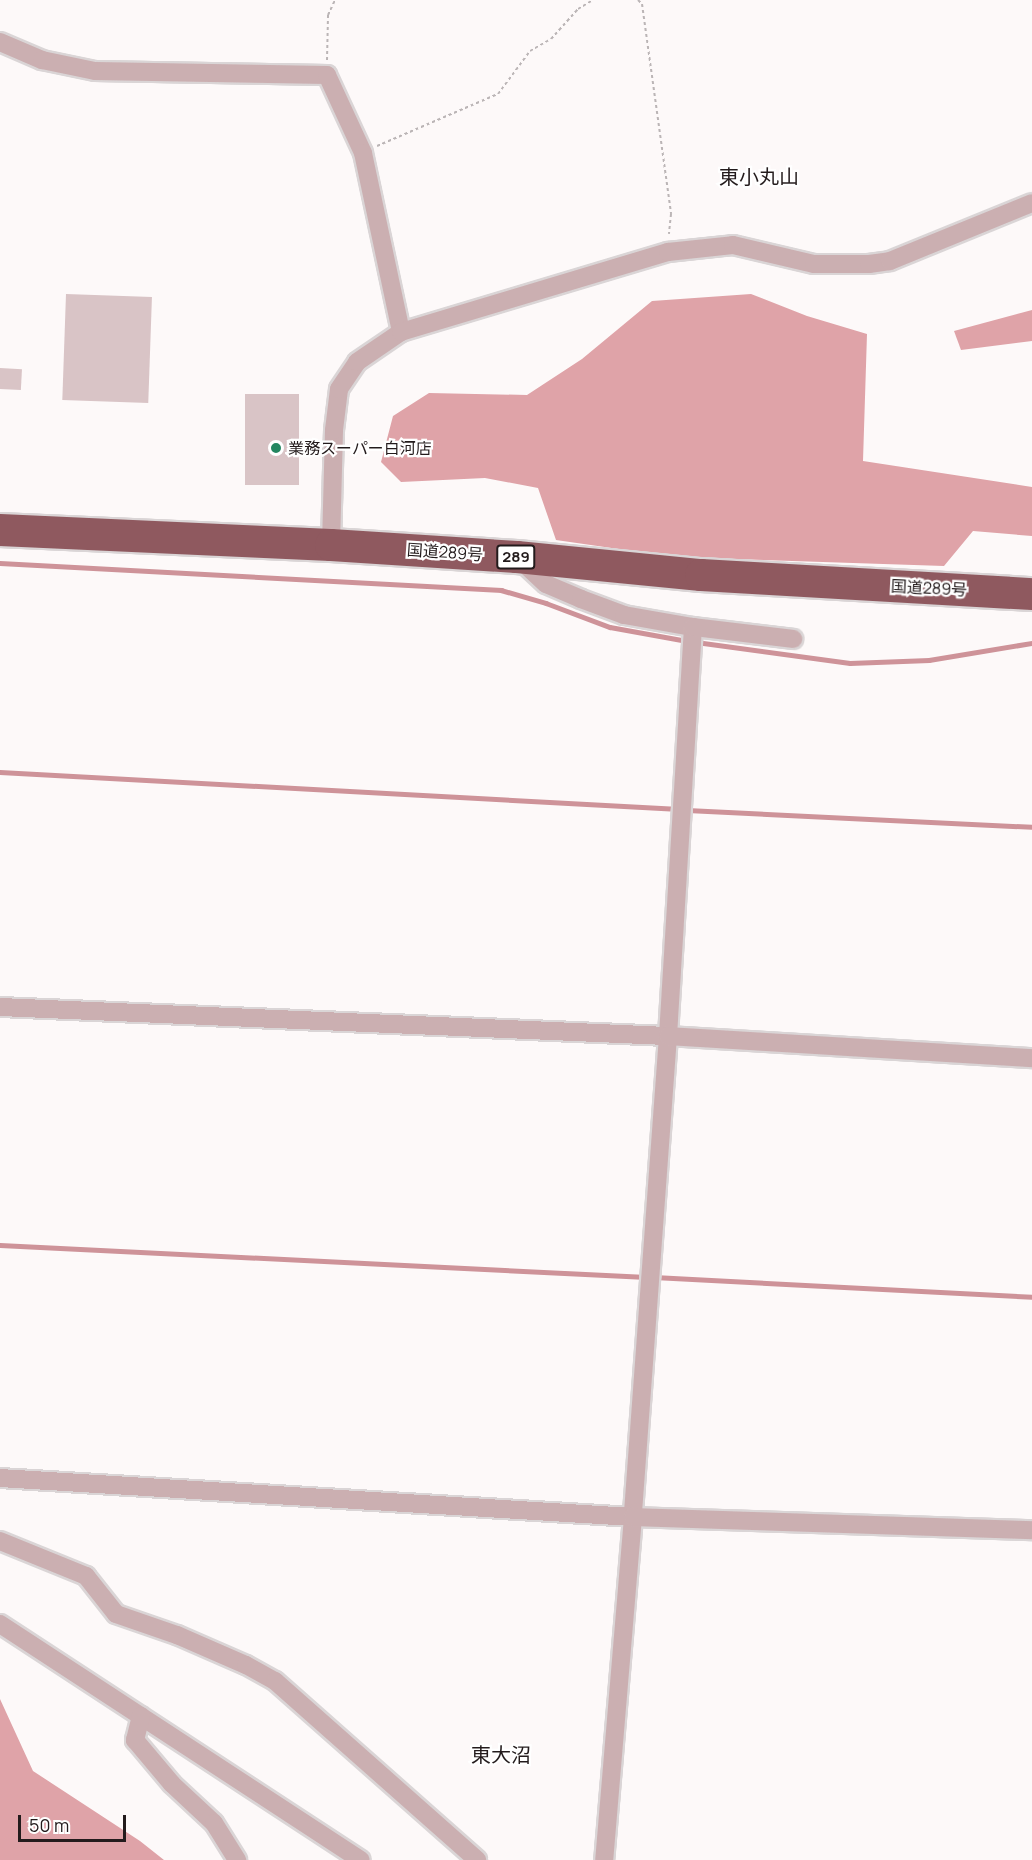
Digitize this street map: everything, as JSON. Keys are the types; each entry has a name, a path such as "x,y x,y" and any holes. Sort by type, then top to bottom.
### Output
{"highway":[{"name":"国道289号","path":"0,530 331,544 517,557 701,575 1032,594"}],"street":[{"path":"0,42 42,60 95,71 327,75 363,153 401,332"},
{"path":"331,544 334,430 339,389 357,362 401,332 668,252 733,245 814,264 869,264 890,261 948,240 1032,203"},
{"path":"517,557 546,584 624,615 693,627 794,639"},
{"path":"604,1860 633,1517 668,1036 693,627"},
{"path":"0,1007 668,1036 1032,1058"},
{"path":"0,1478 633,1517 1032,1530"},
{"path":"0,1541 86,1576 116,1614 177,1635 246,1665 275,1681 477,1860"},
{"path":"0,1624 362,1860"},
{"path":"141,1716 135,1740 172,1785 214,1823 237,1860"}],"path":[{"path":"327,75 328,15 335,0"},
{"path":"363,153 498,94 530,51 551,39 578,9 592,0"},
{"path":"638,0 642,4 671,214 668,252"}],"shaded area":[{"path":"751,294 807,316 867,334 863,461 1032,487 1032,536 973,531 944,566 674,557 556,540 538,488 485,478 401,482 381,462 393,416 429,393 527,395 582,359 652,301"},
{"path":"1032,310 1032,341 961,350 954,331"},
{"path":"0,1699 33,1771 140,1841 164,1860 0,1860"}],"building":[{"path":"66,294 152,297 148,403 62,400"},
{"path":"0,368 22,369 21,390 0,389"},
{"path":"245,394 299,394 299,485 245,485"}],"waterway":[{"path":"0,563 501,590 546,603 610,627 687,641"},
{"path":"696,642 850,663 929,660 1032,643"},
{"path":"0,772 679,809"},
{"path":"687,810 1032,827"},
{"path":"0,1245 646,1277"},
{"path":"654,1277 1032,1297"}],"place":[{"name":"業務スーパー白河店","path":"276,448"}],"district":[{"name":"東小丸山","path":"759,176"},
{"name":"東大沼","path":"501,1754"}]}
